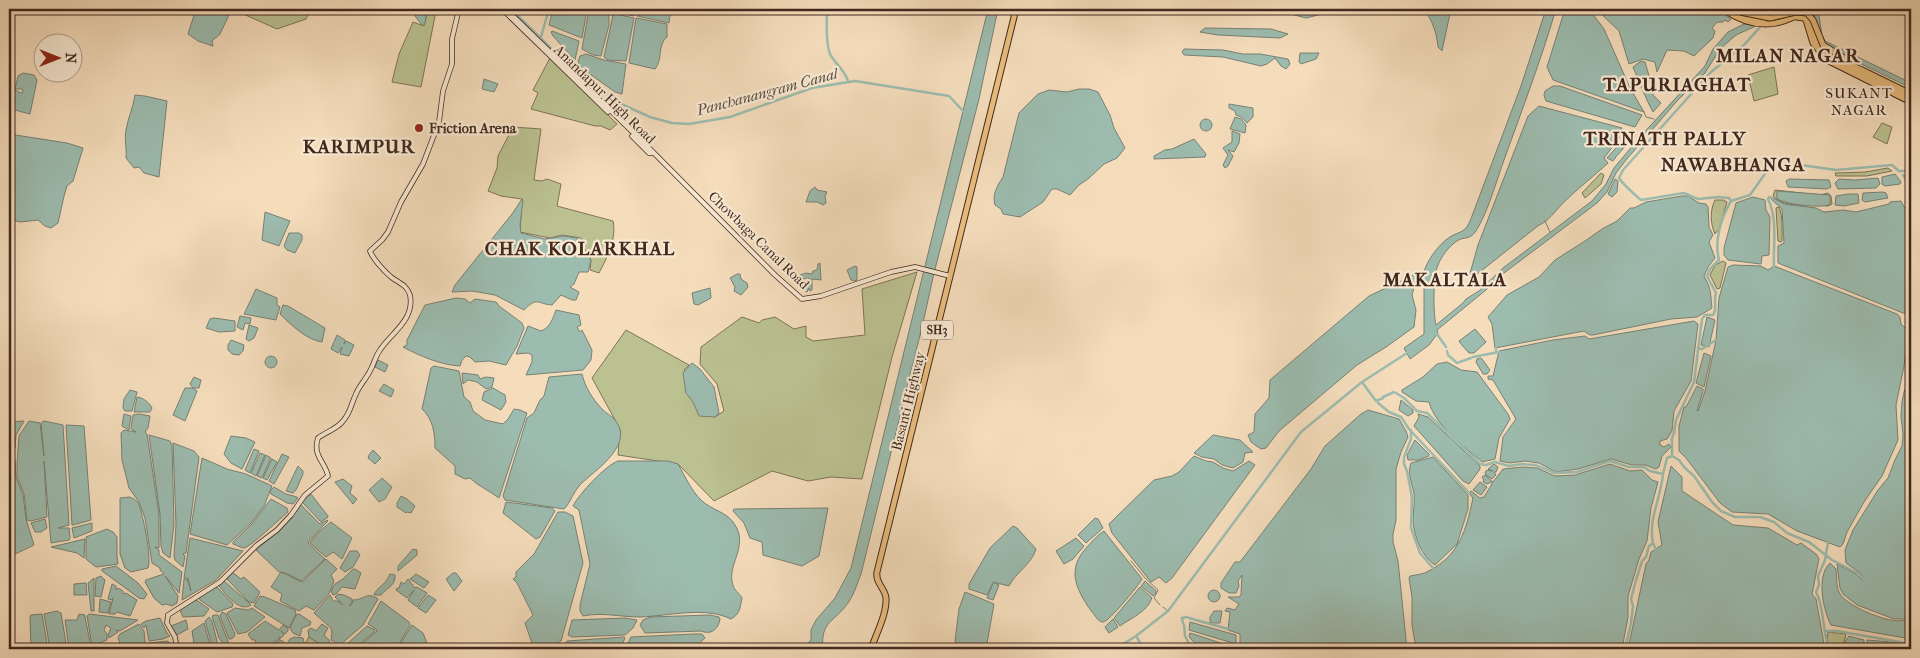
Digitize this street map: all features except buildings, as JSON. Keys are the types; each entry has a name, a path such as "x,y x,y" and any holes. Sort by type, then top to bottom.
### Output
{"main road":[{"path":"177,649 175,637 168,626 167,616 220,582 257,545 277,530 291,516 305,495 327,477 320,461 317,440 338,426 350,413 356,392 370,372 376,355 400,328 409,310 408,290 390,276 370,251 388,232 402,201 423,164 439,122 443,91 452,64 453,34 459,9"},
{"name":"Anandapur High Road","path":"504,9 596,102 620,122 644,149 654,153"},
{"name":"Basanti Highway","path":"871,649 886,601 885,593 877,579 877,572 1016,9"},
{"path":"1723,9 1763,21 1778,21 1791,16 1801,9"},
{"path":"1730,9 1768,24 1781,23 1809,9"},
{"path":"1734,9 1739,14 1770,18 1796,12 1807,13 1813,20 1823,45 1864,71"},
{"path":"1809,9 1809,27"},
{"path":"1809,9 1814,34 1822,49 1911,94"},
{"path":"1796,17 1805,18 1814,48 1821,57 1911,102"},
{"path":"1814,44 1824,56 1911,98"},
{"name":"Chowbaga Canal Road","path":"654,153 775,275 802,299 821,296 898,270 915,267 950,276"}],"green space":[{"path":"232,9 311,9 306,19 277,29"},
{"path":"428,9 436,11 421,87 392,82 399,54 413,22 424,26"},
{"path":"550,58 617,124 610,130 601,126 531,109 538,93 533,90"},
{"path":"1774,67 1778,94 1754,101 1748,75"},
{"path":"1882,123 1892,127 1887,144 1873,137"},
{"path":"513,127 541,129 534,180 542,181 547,179 561,184 557,206 613,221 614,234 608,254 599,273 590,270 591,260 581,238 562,235 550,238 520,232 522,199 501,196 488,191 497,168 498,156"},
{"path":"1888,168 1892,171 1867,176 1836,176 1835,173 1865,172"},
{"path":"1601,173 1604,175 1601,184 1585,198 1582,193"},
{"path":"1775,190 1820,195 1828,193 1831,196 1832,204 1828,206 1792,205 1773,196"},
{"path":"1715,200 1727,202 1719,229 1715,234 1711,217"},
{"path":"1779,207 1782,224 1781,242 1778,241 1776,208"},
{"path":"1723,261 1726,263 1720,288 1717,289 1710,275 1715,265"},
{"path":"917,272 892,357 862,479 831,477 808,481 772,471 714,501 678,464 618,455 620,429 592,378 626,330 689,365 684,370 715,417 724,411 717,384 700,364 701,347 742,317 759,323 762,320 775,317 794,329 806,326 806,337 813,341 865,335 862,289"},
{"path":"1828,632 1846,634 1844,643 1839,649 1831,649 1827,639"},
{"path":"309,637 320,644 317,649 309,645 306,649 302,649"}],"shaded area":[{"path":"196,9 222,9 229,15 220,34 212,41 213,46 198,41 188,34"},
{"path":"553,9 587,10 582,38 549,25"},
{"path":"589,9 609,13 609,25 601,56 593,55 582,49"},
{"path":"614,9 635,9 634,16 615,12"},
{"path":"637,9 671,9 669,23 637,16"},
{"path":"988,9 998,9 979,99 934,273 861,574 850,600 826,627 823,649 812,649 811,645 806,645 811,640 811,630 816,620 835,598 851,568"},
{"path":"1272,9 1330,9 1330,12 1306,18"},
{"path":"1424,9 1451,9 1442,51 1438,47 1434,27"},
{"path":"1546,9 1556,9 1538,66 1484,215 1476,231 1469,237 1454,243 1441,259 1436,270 1434,312 1436,325 1466,299 1479,291 1503,268 1592,201 1606,184 1614,168 1705,66 1713,49 1728,32 1744,24 1758,25 1736,35 1720,49 1705,73 1677,101 1626,160 1616,173 1607,192 1597,203 1500,276 1486,290 1437,330 1438,333 1429,345 1410,359 1404,348 1424,334 1423,274 1439,246 1450,237 1464,230 1470,222 1521,86"},
{"path":"1565,9 1589,9 1604,29 1630,88 1644,112 1553,80 1547,67"},
{"path":"1596,9 1716,9 1731,19 1728,22 1725,20 1717,22 1712,28 1715,31 1713,38 1694,56 1684,51 1667,50 1657,72 1655,62 1643,59 1629,64 1619,31"},
{"path":"1813,9 1818,9 1822,35 1825,41 1911,83 1911,88 1826,47 1815,21"},
{"path":"420,11 427,11 425,23 422,25 415,16"},
{"path":"613,15 634,18 626,61 608,60 604,57"},
{"path":"636,18 667,24 667,37 662,44 659,61 655,69 629,63"},
{"path":"1205,28 1271,29 1288,34 1280,38 1218,35 1200,32"},
{"path":"552,31 579,41 575,60 553,36"},
{"path":"1184,49 1223,50 1243,54 1260,54 1288,59 1290,64 1286,69 1275,58 1261,66 1223,57 1184,55 1182,52"},
{"path":"1300,53 1319,53 1316,59 1301,64 1299,62"},
{"path":"586,54 626,64 622,94 615,92 580,67 578,62 580,56"},
{"path":"1641,61 1645,62 1650,79 1647,88 1661,103 1653,112 1633,67"},
{"path":"23,73 32,75 32,82 37,82 30,114 11,109 15,90 23,92 22,89 15,89 18,76"},
{"path":"484,79 498,84 494,92 482,89"},
{"path":"1553,86 1560,86 1642,115 1635,127 1546,101 1545,91"},
{"path":"1089,89 1098,92 1125,148 1117,158 1104,164 1070,195 1057,189 1052,189 1043,202 1020,217 1003,214 1001,209 995,205 995,194 1003,177 1019,113 1038,94 1049,90 1067,92"},
{"path":"135,95 167,101 159,177 144,173 139,167 134,168 126,158 125,134"},
{"path":"1229,104 1253,108 1253,117 1247,123 1236,115 1235,111 1229,108"},
{"path":"1539,106 1622,128 1618,136 1620,137 1604,158 1608,163 1568,198 1546,221 1471,279 1469,277 1478,245 1528,116"},
{"path":"1235,117 1241,119 1246,125 1245,133 1230,129"},
{"path":"1206,119 1212,125 1206,131 1200,125"},
{"path":"1232,131 1240,134 1239,143 1234,152 1228,150 1233,156 1225,168 1223,165 1228,155 1223,148 1232,142"},
{"path":"9,134 67,143 83,148 73,181 67,186 58,223 51,228 38,220 20,222 9,219"},
{"path":"1194,139 1206,154 1205,157 1154,159 1154,156 1165,150 1172,149"},
{"path":"1622,141 1627,142 1613,161 1607,158"},
{"path":"1895,174 1901,182 1900,184 1885,186 1882,184 1882,177"},
{"path":"1878,178 1880,184 1876,188 1838,189 1835,183 1839,179"},
{"path":"1615,179 1618,181 1617,192 1612,197 1608,194"},
{"path":"1789,179 1829,180 1831,187 1827,189 1788,187 1786,181"},
{"path":"815,187 817,190 827,192 825,196 826,203 823,205 817,202 806,202 810,191"},
{"path":"1777,191 1830,195 1830,205 1811,206 1789,203 1777,199"},
{"path":"1863,193 1886,193 1888,198 1865,202 1862,200"},
{"path":"1858,194 1859,203 1844,206 1835,205 1836,196"},
{"path":"1688,196 1699,203 1706,204 1708,207 1709,227 1713,235 1709,242 1715,258 1704,276 1710,288 1712,308 1697,317 1671,319 1593,335 1584,331 1495,348 1492,324 1488,317 1507,295 1539,277 1555,260 1617,221 1630,208 1646,202"},
{"path":"1753,197 1765,200 1766,210 1770,217 1769,255 1762,256 1761,264 1728,260 1724,255 1724,248 1736,203"},
{"path":"1773,198 1784,204 1816,208 1824,212 1843,210 1856,212 1889,204 1890,202 1901,201 1911,220 1911,312 1903,313 1778,263 1778,246 1784,243 1782,209 1771,199"},
{"path":"522,199 521,233 545,239 564,236 577,238 591,260 588,272 579,272 574,284 570,287 579,292 576,300 561,295 552,305 535,302 524,310 495,295 472,291 452,292 455,285"},
{"path":"265,212 290,221 279,246 262,240"},
{"path":"289,233 299,233 302,235 302,240 295,253 287,250 284,246"},
{"path":"820,263 821,280 812,279 812,290 810,291 809,288 807,292 804,291 806,281 809,282 809,278 804,279 800,275 812,274 813,271 817,270"},
{"path":"1733,265 1761,266 1768,270 1774,266 1897,314 1900,317 1901,324 1908,331 1904,366 1896,405 1898,440 1882,476 1864,502 1840,547 1797,531 1768,514 1732,512 1720,503 1679,451 1679,426 1684,407 1686,407 1697,386 1703,389 1698,411 1705,391 1716,340 1719,298 1728,267"},
{"path":"855,266 857,267 857,280 855,281 851,280 847,270"},
{"path":"1416,273 1418,274 1412,295 1416,310 1414,327 1357,365 1279,431 1266,448 1261,449 1251,442 1248,435 1254,432 1255,414 1269,398 1270,380 1369,296"},
{"path":"740,274 741,279 747,283 748,287 741,295 734,291 735,287 730,278"},
{"path":"710,288 711,298 698,305 694,304 692,293"},
{"path":"256,289 277,298 277,305 280,307 276,320 244,314"},
{"path":"456,298 465,299 470,303 475,299 496,302 522,323 524,328 517,346 506,365 489,361 475,362 466,356 460,366 445,364 416,354 403,347 407,345 407,340 425,305"},
{"path":"283,305 288,306 325,328 322,342 305,335 284,318 280,314"},
{"path":"556,310 579,315 581,325 577,327 580,332 582,330 592,350 591,360 583,370 526,375 532,362 532,355 528,353 516,354 528,326 541,331 544,330 551,322"},
{"path":"240,316 251,318 250,324 245,323 243,330 237,327"},
{"path":"1707,317 1715,320 1709,347 1701,345"},
{"path":"210,319 235,321 235,331 219,332 206,328"},
{"path":"1694,321 1698,324 1691,381 1674,411 1672,431 1667,439 1660,441 1660,445 1664,447 1669,444 1671,447 1662,456 1659,467 1656,469 1645,465 1632,465 1611,459 1578,469 1556,472 1539,463 1500,461 1503,437 1516,419 1493,380 1488,379 1488,376 1493,376 1499,351 1553,340 1585,336 1589,339"},
{"path":"249,325 258,328 254,338 249,341 246,339"},
{"path":"1475,329 1486,342 1474,353 1469,353 1459,341"},
{"path":"337,335 345,340 344,344 346,341 354,345 349,356 340,354 342,347 338,353 331,349"},
{"path":"231,340 244,345 243,351 239,355 232,354 228,350"},
{"path":"1704,353 1711,356 1704,387 1696,383"},
{"path":"269,356 273,356 277,362 273,368 269,368 265,364 265,360"},
{"path":"1480,358 1490,370 1487,374 1483,374 1476,362"},
{"path":"378,360 388,365 385,372 375,367"},
{"path":"1447,362 1461,370 1477,372 1508,414 1510,419 1499,438 1495,459 1482,462 1444,427 1432,411 1429,402 1416,401 1402,392 1402,390 1423,377 1437,364"},
{"path":"692,363 700,369 714,387 719,413 715,417 699,416 693,402 686,393 683,373"},
{"path":"434,366 459,371 464,397 470,402 473,411 485,420 503,424 514,409 527,413 499,498 470,478 465,479 455,474 455,466 435,448 433,427 429,417 422,409 431,368"},
{"path":"462,373 478,375 480,379 486,377 494,378 492,387 486,389 477,382 468,380 463,384"},
{"path":"1911,373 1911,619 1894,619 1857,605 1843,594 1840,588 1837,564 1865,580 1860,573 1846,563 1845,550 1853,530 1878,490 1888,478 1902,446 1902,402"},
{"path":"582,374 593,398 614,419 620,429 618,446 606,462 581,484 564,509 505,500 503,496 527,418 534,413 544,396 549,377"},
{"path":"194,377 201,380 199,388 193,388 190,384"},
{"path":"384,384 394,390 391,397 379,391"},
{"path":"185,388 193,388 197,391 185,421 173,415"},
{"path":"493,388 505,395 506,402 501,410 482,400 484,392"},
{"path":"130,390 137,392 132,411 125,411 123,408 124,399"},
{"path":"137,397 150,404 152,408 150,412 134,412"},
{"path":"1401,400 1413,410 1413,413 1408,416 1399,410"},
{"path":"1368,410 1399,419 1408,437 1396,469 1396,520 1393,534 1398,561 1407,649 1240,649 1240,634 1228,630 1230,612 1225,611 1227,608 1235,610 1239,604 1228,597 1239,597 1241,595 1242,575 1238,581 1239,586 1236,593 1229,593 1221,588 1221,583 1235,562 1240,562 1311,469 1325,446"},
{"path":"124,414 131,416 129,430 122,426"},
{"path":"1418,414 1428,417 1480,466 1480,469 1469,484 1463,481 1414,426 1419,417"},
{"path":"133,415 150,416 148,428 145,432 147,434 159,514 159,548 155,547 159,550 159,555 182,572 179,593 165,576 178,596 177,603 172,606 162,605 154,598 145,582 164,574 160,568 152,563 145,518 139,502 129,488 122,460 121,433 124,430 136,432 131,429"},
{"path":"24,421 16,435 15,449 9,449 9,422"},
{"path":"29,421 40,423 44,456 41,423 44,421 63,425 69,525 58,528 69,528 69,540 51,543 44,461 47,517 31,521 27,520 24,494 17,476 17,463 19,436"},
{"path":"66,425 84,426 91,520 73,525 72,525"},
{"path":"149,435 170,441 172,446 174,524 170,558 163,553 161,546 160,514"},
{"path":"1213,435 1240,440 1253,452 1245,453 1243,462 1233,468 1222,465 1214,459 1202,457 1194,453"},
{"path":"231,436 246,438 255,442 242,469 231,463 224,454"},
{"path":"1415,440 1429,456 1418,460 1408,460 1407,455"},
{"path":"173,443 194,451 199,457 186,553 183,554 185,556 183,567 175,560 174,556 176,524"},
{"path":"254,449 259,451 250,473 245,470"},
{"path":"373,450 381,458 375,464 368,458"},
{"path":"260,453 265,455 256,476 251,473"},
{"path":"282,454 289,457 274,484 269,481"},
{"path":"266,455 271,458 262,478 257,476"},
{"path":"1194,456 1233,471 1249,461 1255,465 1172,578 1166,583 1159,577 1151,582 1112,533 1109,524 1154,480 1172,476 1179,472"},
{"path":"1433,457 1468,495 1468,509 1457,544 1435,565 1426,557 1415,533 1413,521 1414,493 1410,478 1411,463"},
{"path":"9,458 15,459 16,477 23,495 26,519 34,545 9,557"},
{"path":"202,458 272,486 264,506 250,524 227,545 190,534"},
{"path":"272,459 277,462 267,480 263,478"},
{"path":"618,461 668,461 678,464 697,496 728,517 735,525 740,541 732,578 734,587 742,598 739,610 734,617 731,619 721,615 698,612 640,617 583,616 580,611 580,605 590,564 579,510 573,506 593,480"},
{"path":"1494,464 1498,467 1496,472 1494,472 1496,475 1492,479 1485,472 1487,470 1493,471 1488,469"},
{"path":"1610,464 1630,471 1642,470 1652,480 1658,482 1651,508 1647,541 1639,559 1628,596 1628,617 1622,649 1416,649 1412,625 1412,597 1409,578 1410,576 1427,572 1439,565 1454,550 1464,531 1470,510 1473,498 1469,493 1471,491 1480,498 1484,497 1492,484 1491,482 1487,484 1483,482 1482,477 1485,475 1493,482 1503,469 1523,467 1537,468 1555,476 1575,475"},
{"path":"298,466 303,471 303,474 296,490 293,493 286,491 287,489"},
{"path":"1671,466 1682,477 1682,491 1733,525 1768,528 1797,545 1801,543 1816,554 1819,559 1812,594 1816,599 1825,649 1628,649 1646,564 1651,552 1662,545 1658,522"},
{"path":"382,478 392,487 385,499 379,502 369,490"},
{"path":"343,479 352,486 350,493 357,499 353,504 335,482"},
{"path":"1480,482 1487,487 1481,495 1473,490"},
{"path":"274,487 298,498 293,504 287,503 271,494 270,491"},
{"path":"311,494 328,516 321,522 302,502"},
{"path":"401,496 415,506 411,513 406,513 397,507"},
{"path":"130,497 137,502 141,510 149,556 148,568 131,572 125,568 120,554 120,498"},
{"path":"271,499 287,508 288,512 247,547 243,548 233,544 251,525"},
{"path":"506,502 552,508 555,511 540,537 536,539 503,513"},
{"path":"300,504 320,524 328,521 308,543 325,559 301,581 286,573 279,572 256,550 277,532"},
{"path":"828,508 819,556 802,566 763,555 762,542 750,538 744,523 733,511 734,509"},
{"path":"558,512 565,512 573,516 583,563 561,641 548,649 534,649 525,623 533,615 517,583 513,579 516,577 516,572 534,554"},
{"path":"1095,518 1098,519 1103,528 1086,543 1078,535"},
{"path":"45,519 47,528 41,532 35,532 31,523"},
{"path":"331,522 352,538 342,559 333,552 326,557 310,543"},
{"path":"92,523 92,531 74,538 72,528"},
{"path":"1013,526 1036,549 1031,559 1009,586 993,582 999,585 993,600 987,598 993,583 987,595 969,589 969,584 990,548"},
{"path":"107,529 117,537 118,564 96,567 86,559 86,537"},
{"path":"1104,531 1142,579 1117,610 1103,622 1097,618 1081,594 1077,586 1075,569 1082,552"},
{"path":"190,538 243,551 216,580 182,600 184,579 187,579 191,591 188,578 184,578"},
{"path":"1076,538 1084,546 1073,559 1064,564 1056,551"},
{"path":"85,539 84,558 77,553 51,547"},
{"path":"413,549 417,550 417,555 398,571 398,566"},
{"path":"350,551 357,551 360,555 353,567 345,572 340,568"},
{"path":"326,559 337,569 331,575 334,581 329,594 314,610 306,606 299,611 280,601 282,594 271,587 281,572 302,582"},
{"path":"1830,563 1836,569 1837,587 1842,597 1862,610 1878,617 1894,621 1911,620 1911,639 1831,625 1825,611 1822,593 1823,576"},
{"path":"116,566 138,583 147,594 144,599 139,598 102,571 102,569"},
{"path":"353,569 361,573 355,589 342,587 333,595 331,591 335,584"},
{"path":"232,572 241,579 244,577 260,592 254,603 249,602 227,579"},
{"path":"453,573 456,573 462,581 454,591 446,579"},
{"path":"390,574 395,575 394,582 381,595 374,595 386,581"},
{"path":"416,574 429,582 424,588 410,579"},
{"path":"101,576 105,580 101,597 95,596 96,578"},
{"path":"94,578 94,611 91,611 88,583"},
{"path":"408,579 415,588 417,587 427,593 417,607 408,600 414,590 407,598 396,590 401,582 404,584"},
{"path":"224,581 251,605 242,607 233,602 219,586"},
{"path":"1145,581 1156,591 1153,596 1141,586"},
{"path":"86,583 87,595 74,595 74,584"},
{"path":"112,584 116,586 116,590 118,588 123,591 123,594 126,593 137,600 130,616 117,612 109,614 113,598 112,600 108,599"},
{"path":"214,587 218,588 233,604 232,607 217,612 200,600 199,598"},
{"path":"1140,587 1152,598 1150,603 1143,611 1120,626 1114,618"},
{"path":"1214,590 1220,596 1214,602 1208,596"},
{"path":"965,592 994,604 986,649 960,649 955,641 959,609"},
{"path":"338,594 352,599 349,606 352,604 353,600 368,596 378,599 363,625 340,645 331,640 331,628 314,613 330,595 333,601 338,601 343,605 335,597"},
{"path":"428,595 436,600 426,613 418,608"},
{"path":"260,596 295,610 296,614 289,628 254,606"},
{"path":"100,599 111,602 108,613 99,612"},
{"path":"195,599 209,609 204,616 183,617 180,610"},
{"path":"381,601 409,622 410,625 396,649 356,649 377,631 368,624"},
{"path":"235,608 248,610 252,608 265,617 247,632 238,634 227,613"},
{"path":"57,611 61,613 67,649 50,649 44,614"},
{"path":"1214,611 1222,611 1220,623 1210,623 1210,617"},
{"path":"222,612 226,614 235,634 231,639 229,639 220,616"},
{"path":"42,614 48,649 31,649 30,617 31,615"},
{"path":"79,614 85,615 91,647 88,649 69,649 65,620 77,620"},
{"path":"89,614 138,620 120,631 116,630 118,632 109,638 108,635 111,628 106,625 104,630 107,634 107,640 92,646 87,616"},
{"path":"299,614 311,622 310,625 302,628 300,636 293,633 290,628 296,615"},
{"path":"218,615 229,644 224,645 219,638 212,616"},
{"path":"710,615 720,619 716,629 711,632 645,633 640,625 643,620 650,617"},
{"path":"209,617 212,621 219,649 213,649 205,621"},
{"path":"160,618 170,636 149,641 146,625 144,628 141,624"},
{"path":"625,618 637,620 633,628 625,635 572,637 568,635 572,620"},
{"path":"1113,619 1118,627 1109,633 1105,627"},
{"path":"186,620 188,629 177,635 171,626"},
{"path":"265,621 279,630 283,625 288,628 288,631 285,634 281,631 284,635 281,638 279,637 280,639 258,649 255,640 252,640 248,634"},
{"path":"1190,622 1236,635 1236,644 1189,630"},
{"path":"204,623 211,649 195,649 192,631"},
{"path":"139,624 144,631 146,649 122,649 118,638 120,634"},
{"path":"322,624 328,628 324,635 330,641 326,648 309,637 308,630 311,628 316,631"},
{"path":"412,625 423,633 427,643 433,649 397,649"},
{"path":"367,626 375,630 374,632 354,649 350,648 348,643"},
{"path":"1190,633 1236,649 1210,649 1203,647 1193,641 1189,636"},
{"path":"702,634 705,638 693,649 625,649 631,637"},
{"path":"1849,636 1864,640 1864,649 1840,649"},
{"path":"295,637 303,638 304,642 301,649 286,649 285,647 290,639"},
{"path":"624,637 620,649 564,649 563,646 567,641"},
{"path":"281,640 285,643 282,649 263,649"},
{"path":"1867,640 1891,642 1892,645 1893,642 1906,647 1905,649 1867,649"},
{"path":"168,641 171,649 148,649 148,643"}],"waterway":[{"name":"Panchanangram Canal","path":"511,9 574,71 621,104 650,117 672,123 689,124 730,117 812,88 855,81 949,96 965,113"},
{"path":"541,37 549,9"},
{"path":"827,9 828,49 848,81"},
{"path":"1778,15 1788,9"},
{"path":"1762,25 1743,46 1711,72 1623,170 1619,178 1629,189 1641,200 1684,193 1698,199 1718,197 1729,198 1731,201 1750,195 1769,168 1774,166 1792,168 1801,165 1836,170 1892,165 1899,171 1911,171"},
{"path":"1644,112 1646,117 1654,119"},
{"path":"1903,175 1911,187"},
{"path":"1772,198 1769,197 1768,199 1774,223 1774,266"},
{"path":"1731,201 1719,229 1717,245 1719,260 1710,269 1707,276 1716,293 1715,310 1713,315 1705,315 1702,319 1694,382 1676,420 1672,438 1672,456 1679,460 1694,476 1712,502 1721,511 1735,517 1760,517 1774,522 1787,533 1809,542 1832,560 1859,574 1865,581"},
{"path":"1545,221 1550,232"},
{"path":"1437,334 1446,347"},
{"path":"1698,348 1702,349 1716,340"},
{"path":"1496,348 1496,353"},
{"path":"1447,351 1448,355 1457,363 1471,358"},
{"path":"1473,357 1499,352"},
{"path":"1115,649 1136,636 1168,611 1301,432 1362,382 1407,353"},
{"path":"1362,382 1376,401 1383,398"},
{"path":"1383,397 1394,392"},
{"path":"1396,393 1417,411 1427,413 1480,464 1486,465 1495,462 1509,466 1535,465 1555,473 1577,472 1610,461 1629,467 1644,467 1650,471 1663,474 1667,458 1672,456"},
{"path":"1378,403 1389,412 1401,417 1409,429 1469,493"},
{"path":"1411,430 1411,439 1404,457 1412,497 1411,528 1420,553 1433,568"},
{"path":"1625,649 1631,623 1633,606 1631,599 1636,580 1642,561 1646,557 1649,546 1653,543 1653,517 1663,474"},
{"path":"1828,542 1825,560 1818,576 1819,585 1816,592 1821,606 1829,649"},
{"path":"1653,543 1656,550"},
{"path":"1131,561 1158,590 1154,598 1160,605"},
{"path":"1163,607 1168,611"},
{"path":"1183,623 1182,618 1187,617"},
{"path":"1189,618 1228,629"},
{"path":"1184,625 1185,636 1192,649"},
{"path":"1826,631 1837,631 1911,644"},
{"path":"1136,636 1144,649"}],"place":[{"name":"Friction Arena","path":"419,128"}],"district":[{"name":"MILAN NAGAR","path":"1788,55"},
{"name":"TAPURIAGHAT","path":"1677,84"},
{"name":"SUKANT NAGAR","path":"1859,102"},
{"name":"TRINATH PALLY","path":"1665,138"},
{"name":"KARIMPUR","path":"359,146"},
{"name":"NAWABHANGA","path":"1733,164"},
{"name":"CHAK KOLARKHAL","path":"580,248"},
{"name":"MAKALTALA","path":"1445,279"}]}
